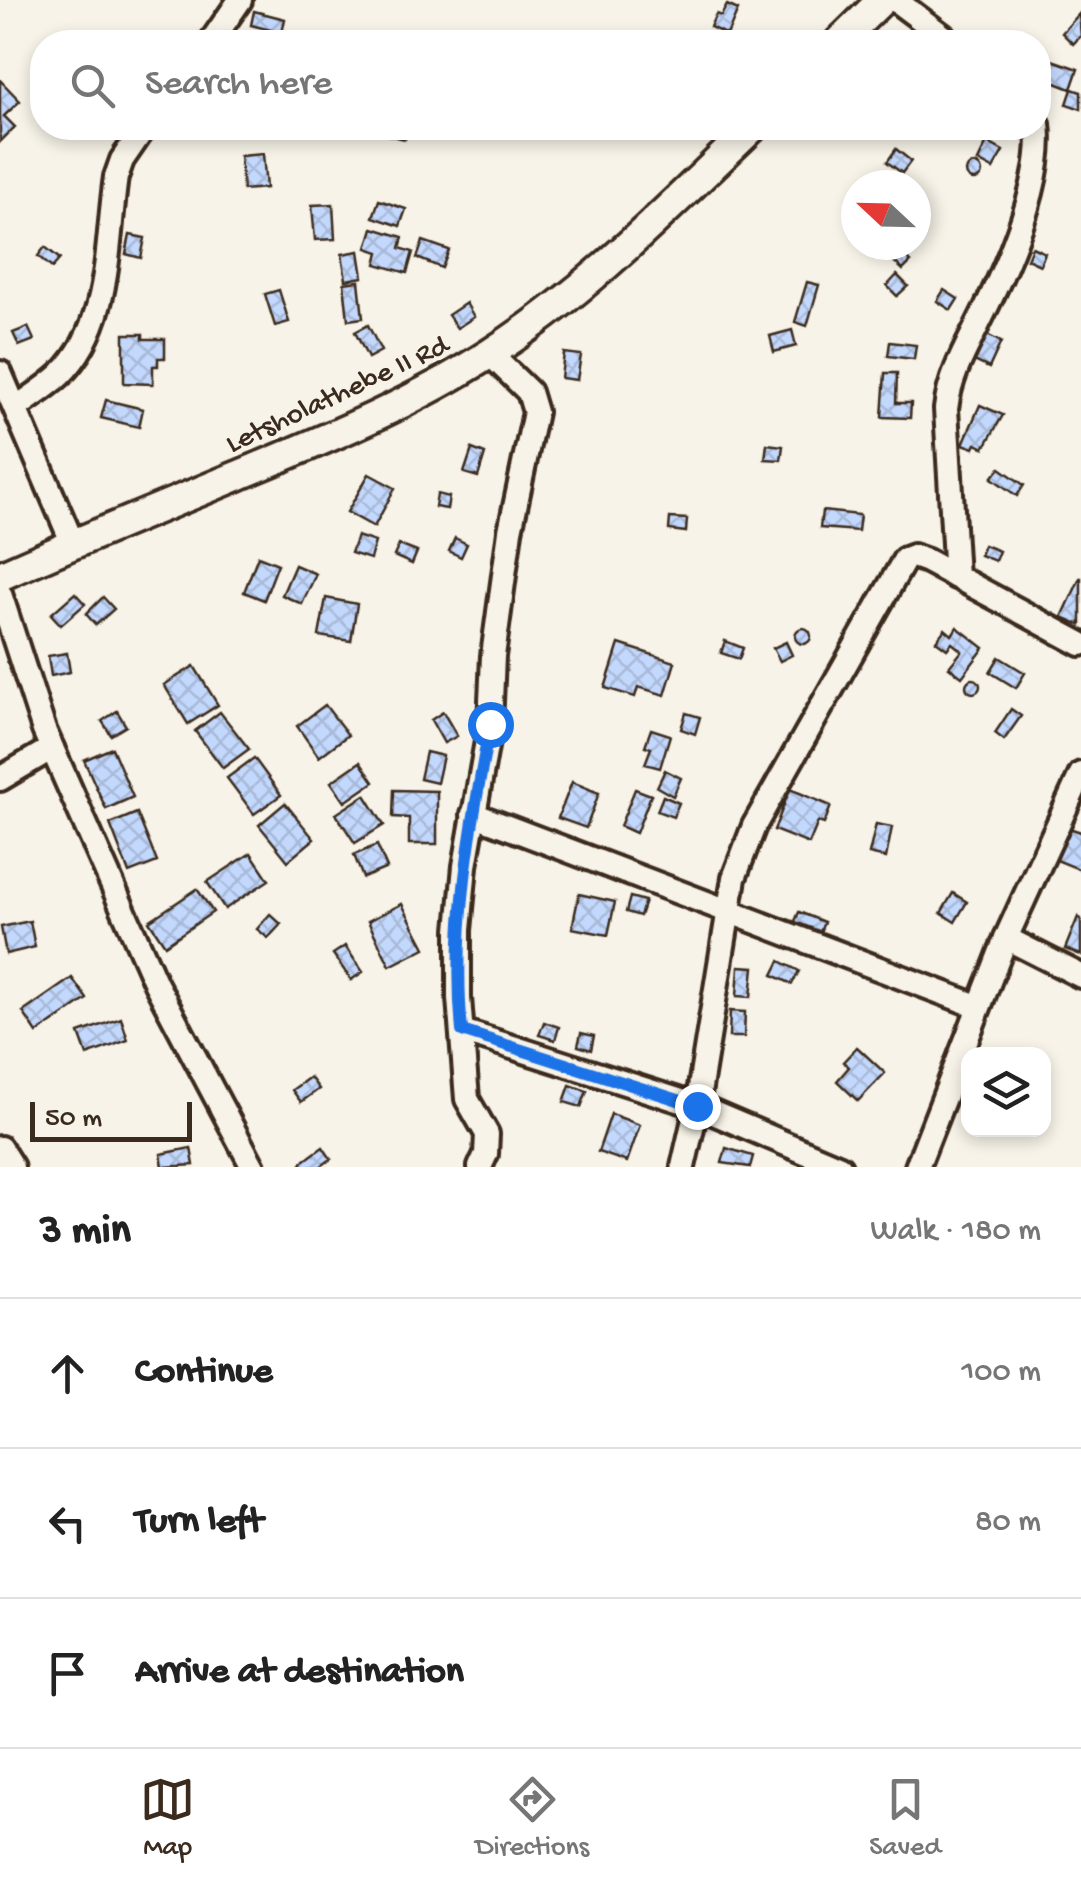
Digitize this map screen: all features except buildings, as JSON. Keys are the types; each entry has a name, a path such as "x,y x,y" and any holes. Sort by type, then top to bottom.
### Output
{"street":[{"path":"219,30 240,0"},
{"path":"851,30 882,0"},
{"path":"896,0 935,30"},
{"path":"16,408 61,374 85,342 102,299 116,177 136,140"},
{"name":"Letsholathebe II Rd","path":"0,576 310,446 410,400 490,354 566,298 641,235 740,140"},
{"path":"956,576 946,409 949,383 1006,269 1037,160 1038,140"},
{"path":"480,1167 486,1154 487,1134 467,1098 460,930 473,814 490,724 492,656 510,531 535,412 529,392 490,354"},
{"path":"0,373 73,544"},
{"path":"683,1167 697,1106 734,878 754,826 905,559 920,558 1081,644"},
{"path":"0,594 31,696 52,748 156,984 252,1167"},
{"path":"0,780 52,748"},
{"path":"917,1167 977,1006 1081,774"},
{"path":"473,814 977,1006"},
{"path":"1006,938 1081,976"},
{"path":"462,1031 697,1106 840,1167"},
{"path":"0,1148 12,1167"}],"route":[{"path":"490,724 465,866 460,930 462,1031 697,1106"}]}
